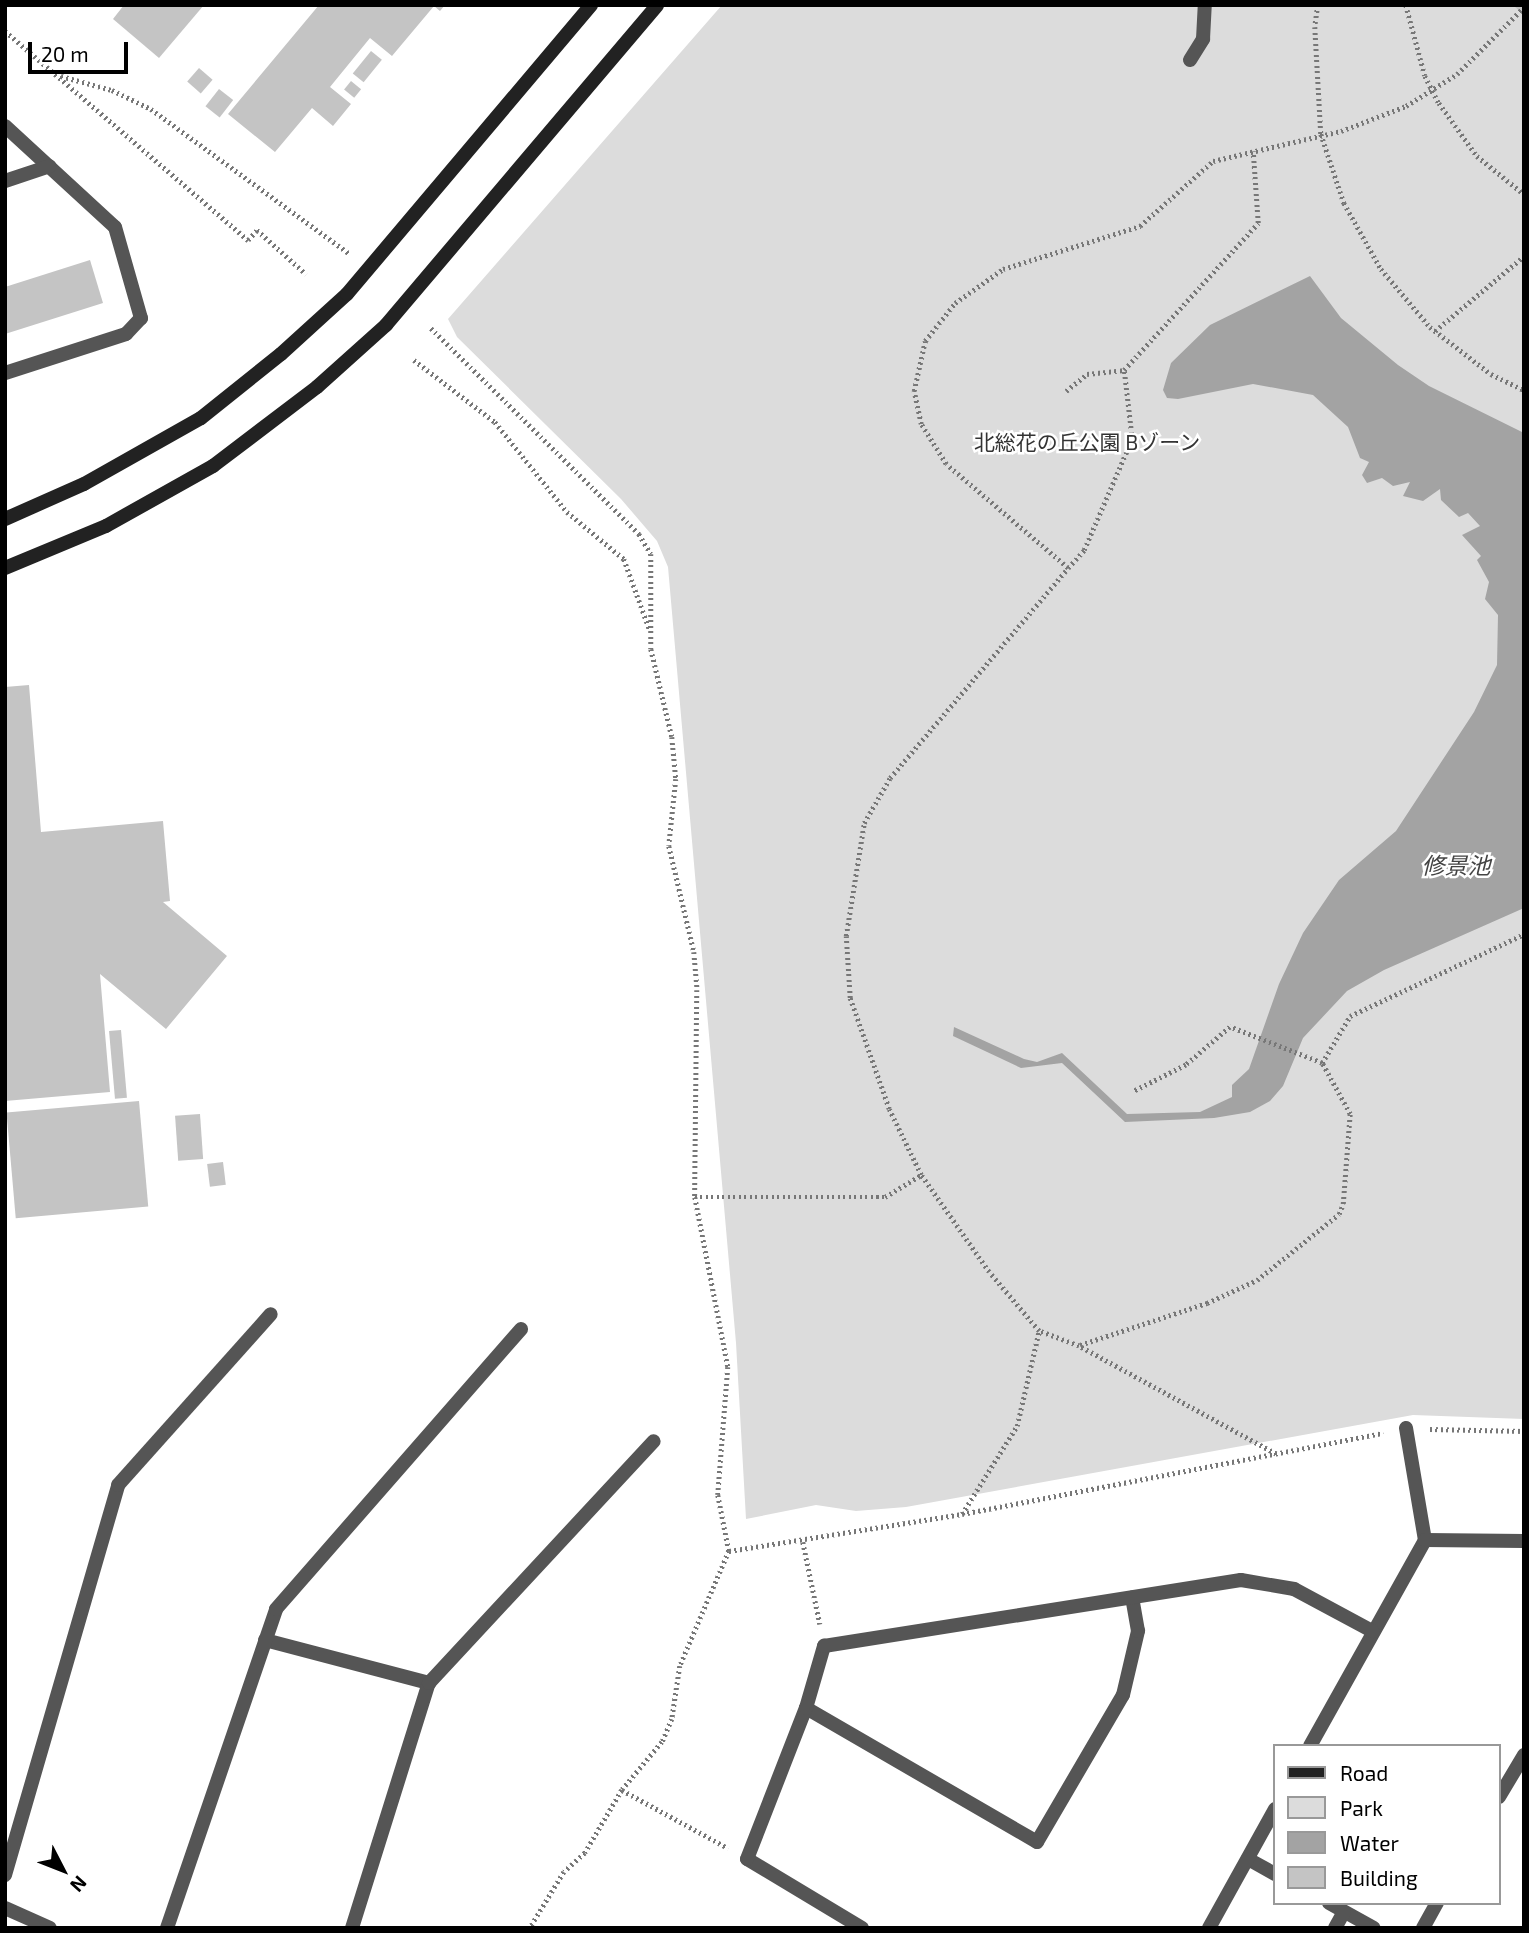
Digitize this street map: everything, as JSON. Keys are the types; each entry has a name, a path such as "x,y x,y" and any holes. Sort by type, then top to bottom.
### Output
{"street":[{"path":"5,519 85,484 201,418 281,354 347,294 591,5"},
{"path":"5,568 106,526 213,466 317,387 386,325 657,5"},
{"path":"1190,60 1203,39 1205,5"},
{"path":"5,126 116,227 141,318 126,334 5,373"},
{"path":"5,181 50,166"},
{"path":"5,1875 118,1485 271,1314"},
{"path":"167,1928 276,1609 521,1329"},
{"path":"1311,1744 1425,1540 1406,1428"},
{"path":"352,1928 429,1683 654,1441"},
{"path":"1425,1540 1524,1541"},
{"path":"862,1928 747,1858 806,1708 824,1646 1241,1580 1294,1590 1372,1631"},
{"path":"806,1708 1037,1842 1123,1695 1138,1631 1132,1598"},
{"path":"265,1640 429,1683"},
{"path":"1501,1794 1524,1755"},
{"path":"1209,1928 1274,1811"},
{"path":"1248,1859 1274,1873"},
{"path":"1332,1905 1374,1928"},
{"path":"1423,1928 1436,1905"},
{"path":"5,1908 50,1928"},
{"path":"1335,1928 1344,1912"}],"path":[{"path":"1318,5 1315,27 1321,134 1344,203 1381,269 1435,331 1491,374 1524,390"},
{"path":"1406,5 1425,76 1439,103 1477,156 1524,194"},
{"path":"1068,568 946,464 921,424 914,391 925,341 955,303 1003,269 1140,226 1213,161 1321,134 1406,106 1457,74 1524,7"},
{"path":"5,31 248,240 257,230 306,274"},
{"path":"57,75 112,90 151,109 350,254"},
{"path":"1066,391 1087,374 1124,370 1258,223 1253,151"},
{"path":"1435,331 1524,257"},
{"path":"431,328 639,534 651,554 651,635"},
{"path":"414,360 495,422 567,512 624,559 651,635 676,779 669,846 672,873 694,953 695,1197 725,1334 728,1367 718,1495 729,1551 680,1666 672,1719 662,1742 622,1790 585,1853 564,1872 530,1928"},
{"path":"1124,370 1132,439 1084,550 890,778 864,823 846,936 850,998 889,1109 921,1175 989,1272 1039,1331 1079,1346 1276,1454"},
{"path":"1322,1063 1350,1016 1524,934"},
{"path":"1079,1346 1207,1303 1256,1280 1339,1214 1350,1114 1322,1063 1230,1027 1186,1065 1132,1092"},
{"path":"695,1197 885,1197 921,1175"},
{"path":"962,1514 1017,1426 1039,1331"},
{"path":"729,1551 803,1542 962,1514 1406,1428 1524,1431"},
{"path":"803,1542 824,1646"},
{"path":"622,1790 747,1858"}],"green space":[{"name":"北総花の丘公園 Bゾーン","path":"722,5 1524,5 1524,1419 1413,1415 906,1507 856,1511 816,1505 746,1519 736,1343 668,567 657,541 621,499 457,337 448,319"}],"water":[{"name":"修景池","path":"1310,276 1341,318 1398,365 1429,386 1524,433 1524,908 1384,970 1347,991 1303,1038 1283,1086 1270,1101 1250,1112 1214,1118 1125,1122 1062,1063 1021,1068 953,1036 954,1027 1024,1059 1037,1062 1062,1053 1127,1114 1200,1112 1232,1097 1232,1085 1249,1069 1279,984 1303,933 1339,880 1396,831 1474,712 1497,665 1498,615 1485,599 1489,582 1477,560 1481,556 1462,535 1480,526 1468,513 1459,517 1441,500 1440,489 1423,501 1403,496 1410,482 1393,486 1382,478 1367,483 1362,475 1369,462 1360,458 1348,427 1313,395 1253,384 1178,399 1167,398 1163,390 1171,363 1210,325"}],"building":[{"path":"124,5 204,5 159,58 113,19"},
{"path":"319,5 445,5 440,11 434,6 392,56 370,38 330,87 351,104 333,126 312,108 275,152 228,114"},
{"path":"1513,5 1524,5 1524,15"},
{"path":"371,51 382,60 364,82 353,74"},
{"path":"199,68 213,80 201,93 187,82"},
{"path":"351,81 361,89 354,98 344,90"},
{"path":"219,89 233,100 220,117 205,106"},
{"path":"90,260 103,303 5,334 5,287"},
{"path":"29,685 41,832 163,821 170,901 163,902 227,956 166,1029 100,974 110,1092 5,1101 5,687"},
{"path":"121,1030 127,1098 115,1099 109,1031"},
{"path":"139,1101 148,1207 16,1218 7,1113"},
{"path":"200,1114 203,1159 178,1161 175,1116"},
{"path":"223,1162 226,1185 210,1187 207,1164"}]}
